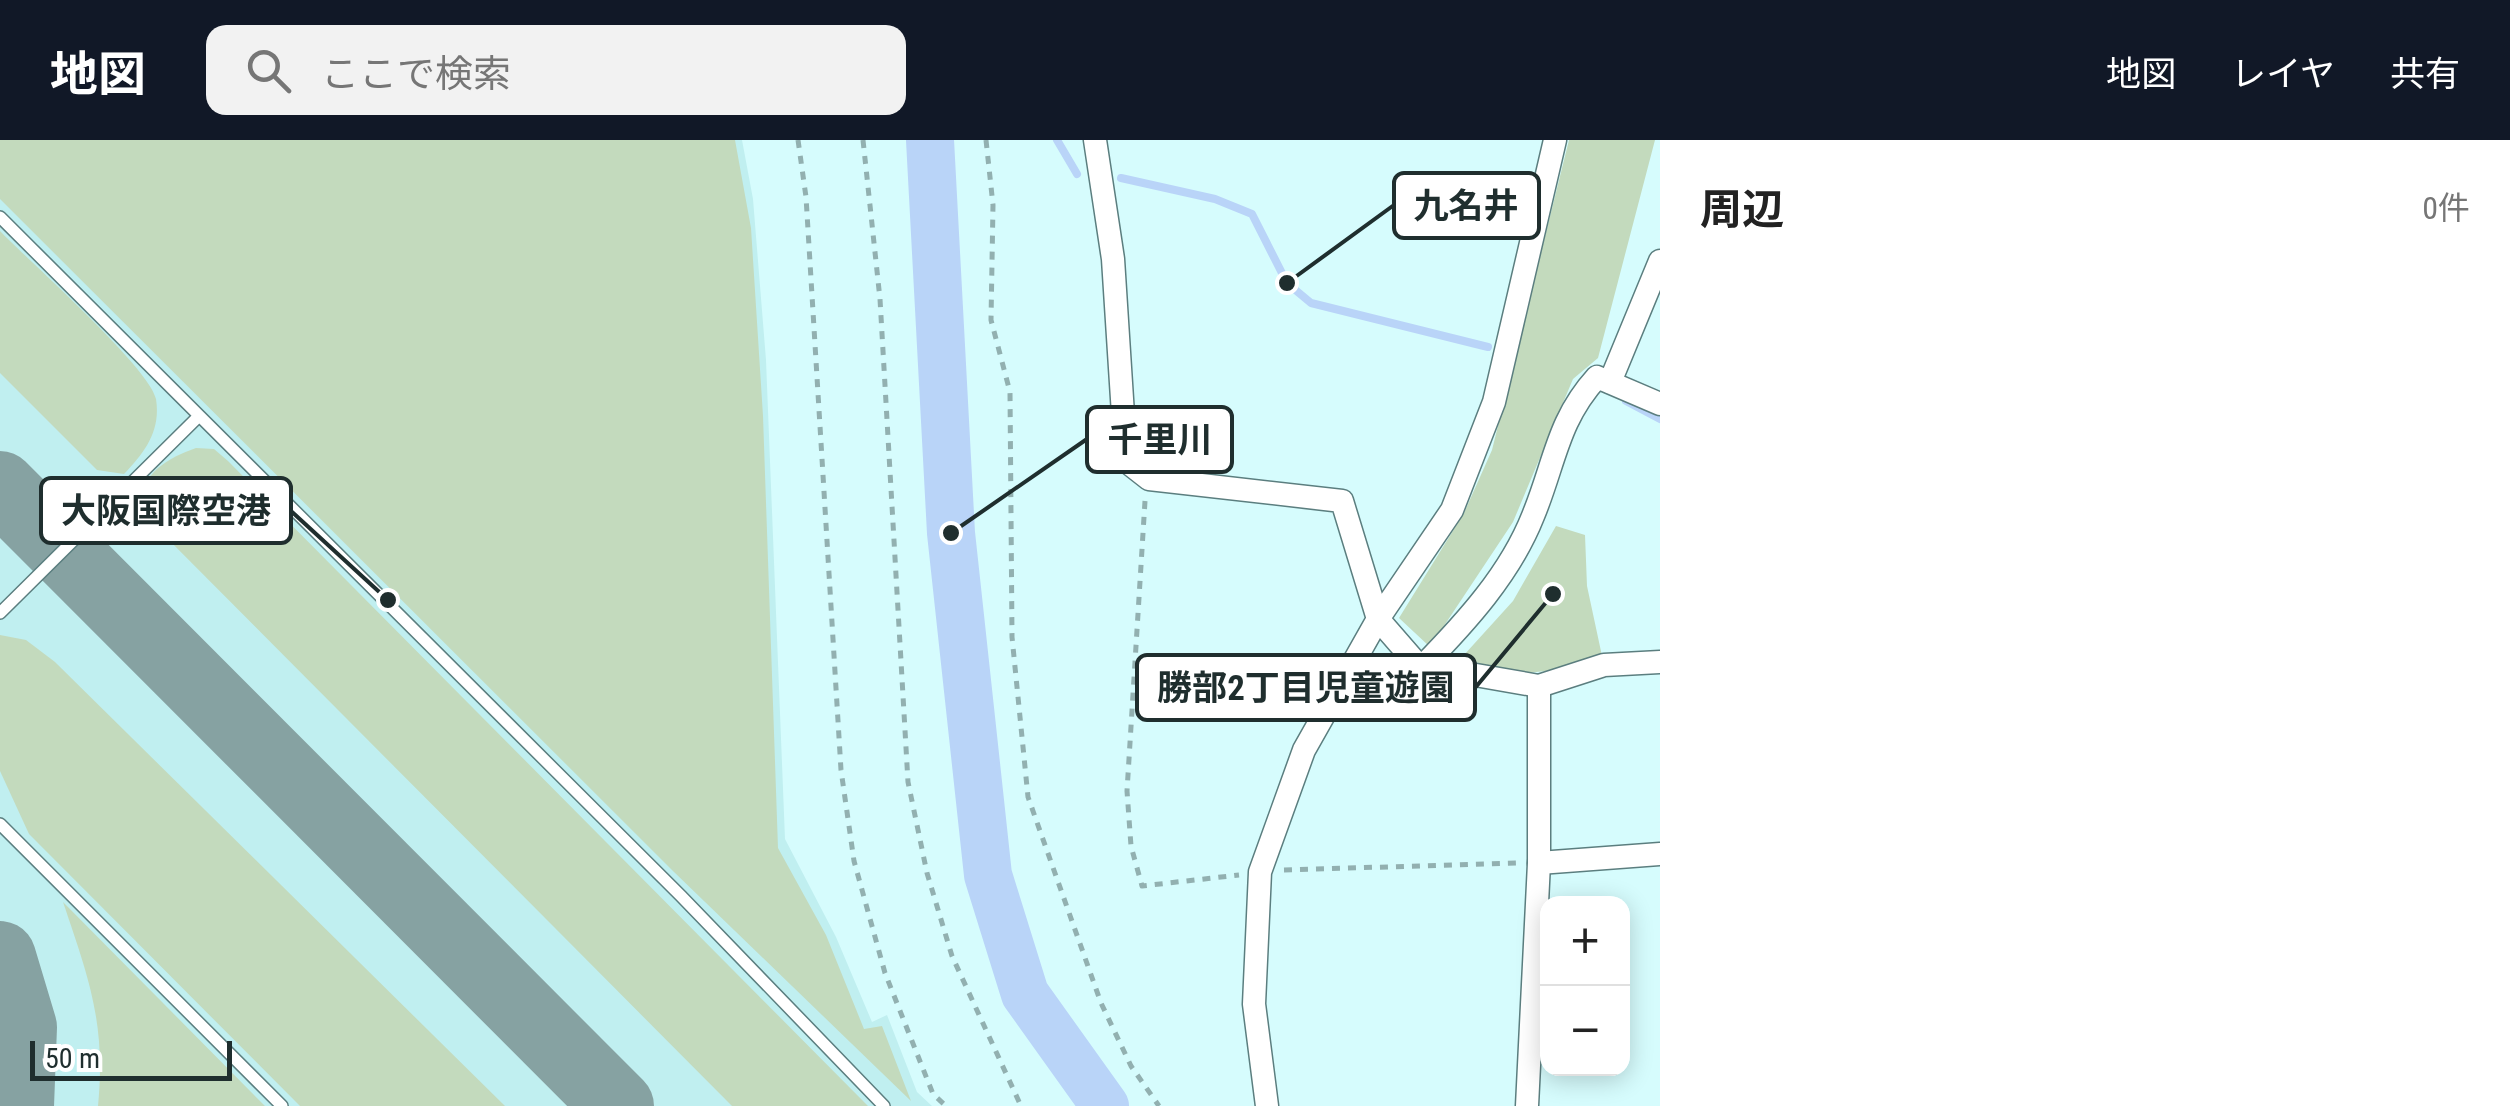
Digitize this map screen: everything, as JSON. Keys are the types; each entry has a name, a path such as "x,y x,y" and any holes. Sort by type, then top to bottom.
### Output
{"street":[{"path":"1094,140 1113,259 1126,461 1149,479 1342,501 1378,619 1424,666 1539,686 1604,665 1660,662"},
{"path":"1267,1106 1254,1004 1260,872 1304,750 1378,619 1452,510 1494,402 1555,140"},
{"path":"1610,382 1660,261"},
{"path":"1424,666 1478,610 1532,520 1572,404 1597,377 1660,404"},
{"path":"1527,1106 1539,862 1539,686"},
{"path":"1539,862 1660,854"}],"lane":[{"path":"0,217 681,896 884,1106"},
{"path":"0,613 198,417"},
{"path":"0,824 282,1106"}],"path":[{"path":"798,140 841,770 854,861 885,973 933,1094 946,1106"},
{"path":"863,140 880,299 908,782 927,873 952,956 1022,1106"},
{"path":"986,140 993,205 991,320 1010,392 1012,637 1028,797 1101,1002 1131,1066 1160,1106"},
{"path":"1149,479 1127,791 1131,846 1142,886 1260,872 1539,862"}],"shaded area":[{"path":"0,140 742,140 753,199 766,360 785,839 836,937 872,1022 887,1015 917,1092 932,1106 0,1106"}],"green space":[{"path":"0,140 735,140 751,228 763,416 778,848 826,935 864,1029 882,1026 911,1101 674,872 0,199"},
{"path":"1569,140 1655,140 1598,358 1573,379 1513,522 1430,647 1399,618 1464,513 1492,450"},
{"path":"0,231 112,340 149,384 156,399 154,431 124,474 97,470 0,373"},
{"path":"196,448 214,449 228,461 868,1106 732,1106 142,513 141,500 148,479 164,464"},
{"path":"1556,526 1585,535 1587,586 1602,656 1567,667 1515,672 1498,670 1464,655 1513,601"},
{"path":"0,635 26,640 55,662 505,1106 300,1106 29,834 0,771"},
{"path":"63,902 265,1106 98,1106 97,1025 88,978"}],"waterway":[{"path":"930,140 951,533 988,875 1025,994 1105,1106"},
{"path":"1057,140 1077,174"},
{"path":"1121,178 1215,199 1252,214 1287,283 1311,303 1488,347"},
{"path":"1626,401 1660,419"}],"taxiway":[{"path":"0,487 618,1106"},
{"path":"0,957 21,1027 18,1106"}],"place":[{"name":"九名井","path":"1287,283"},
{"name":"千里川","path":"951,533"},
{"name":"勝部2丁目児童遊園","path":"1553,594"},
{"name":"大阪国際空港","path":"388,600"}]}
